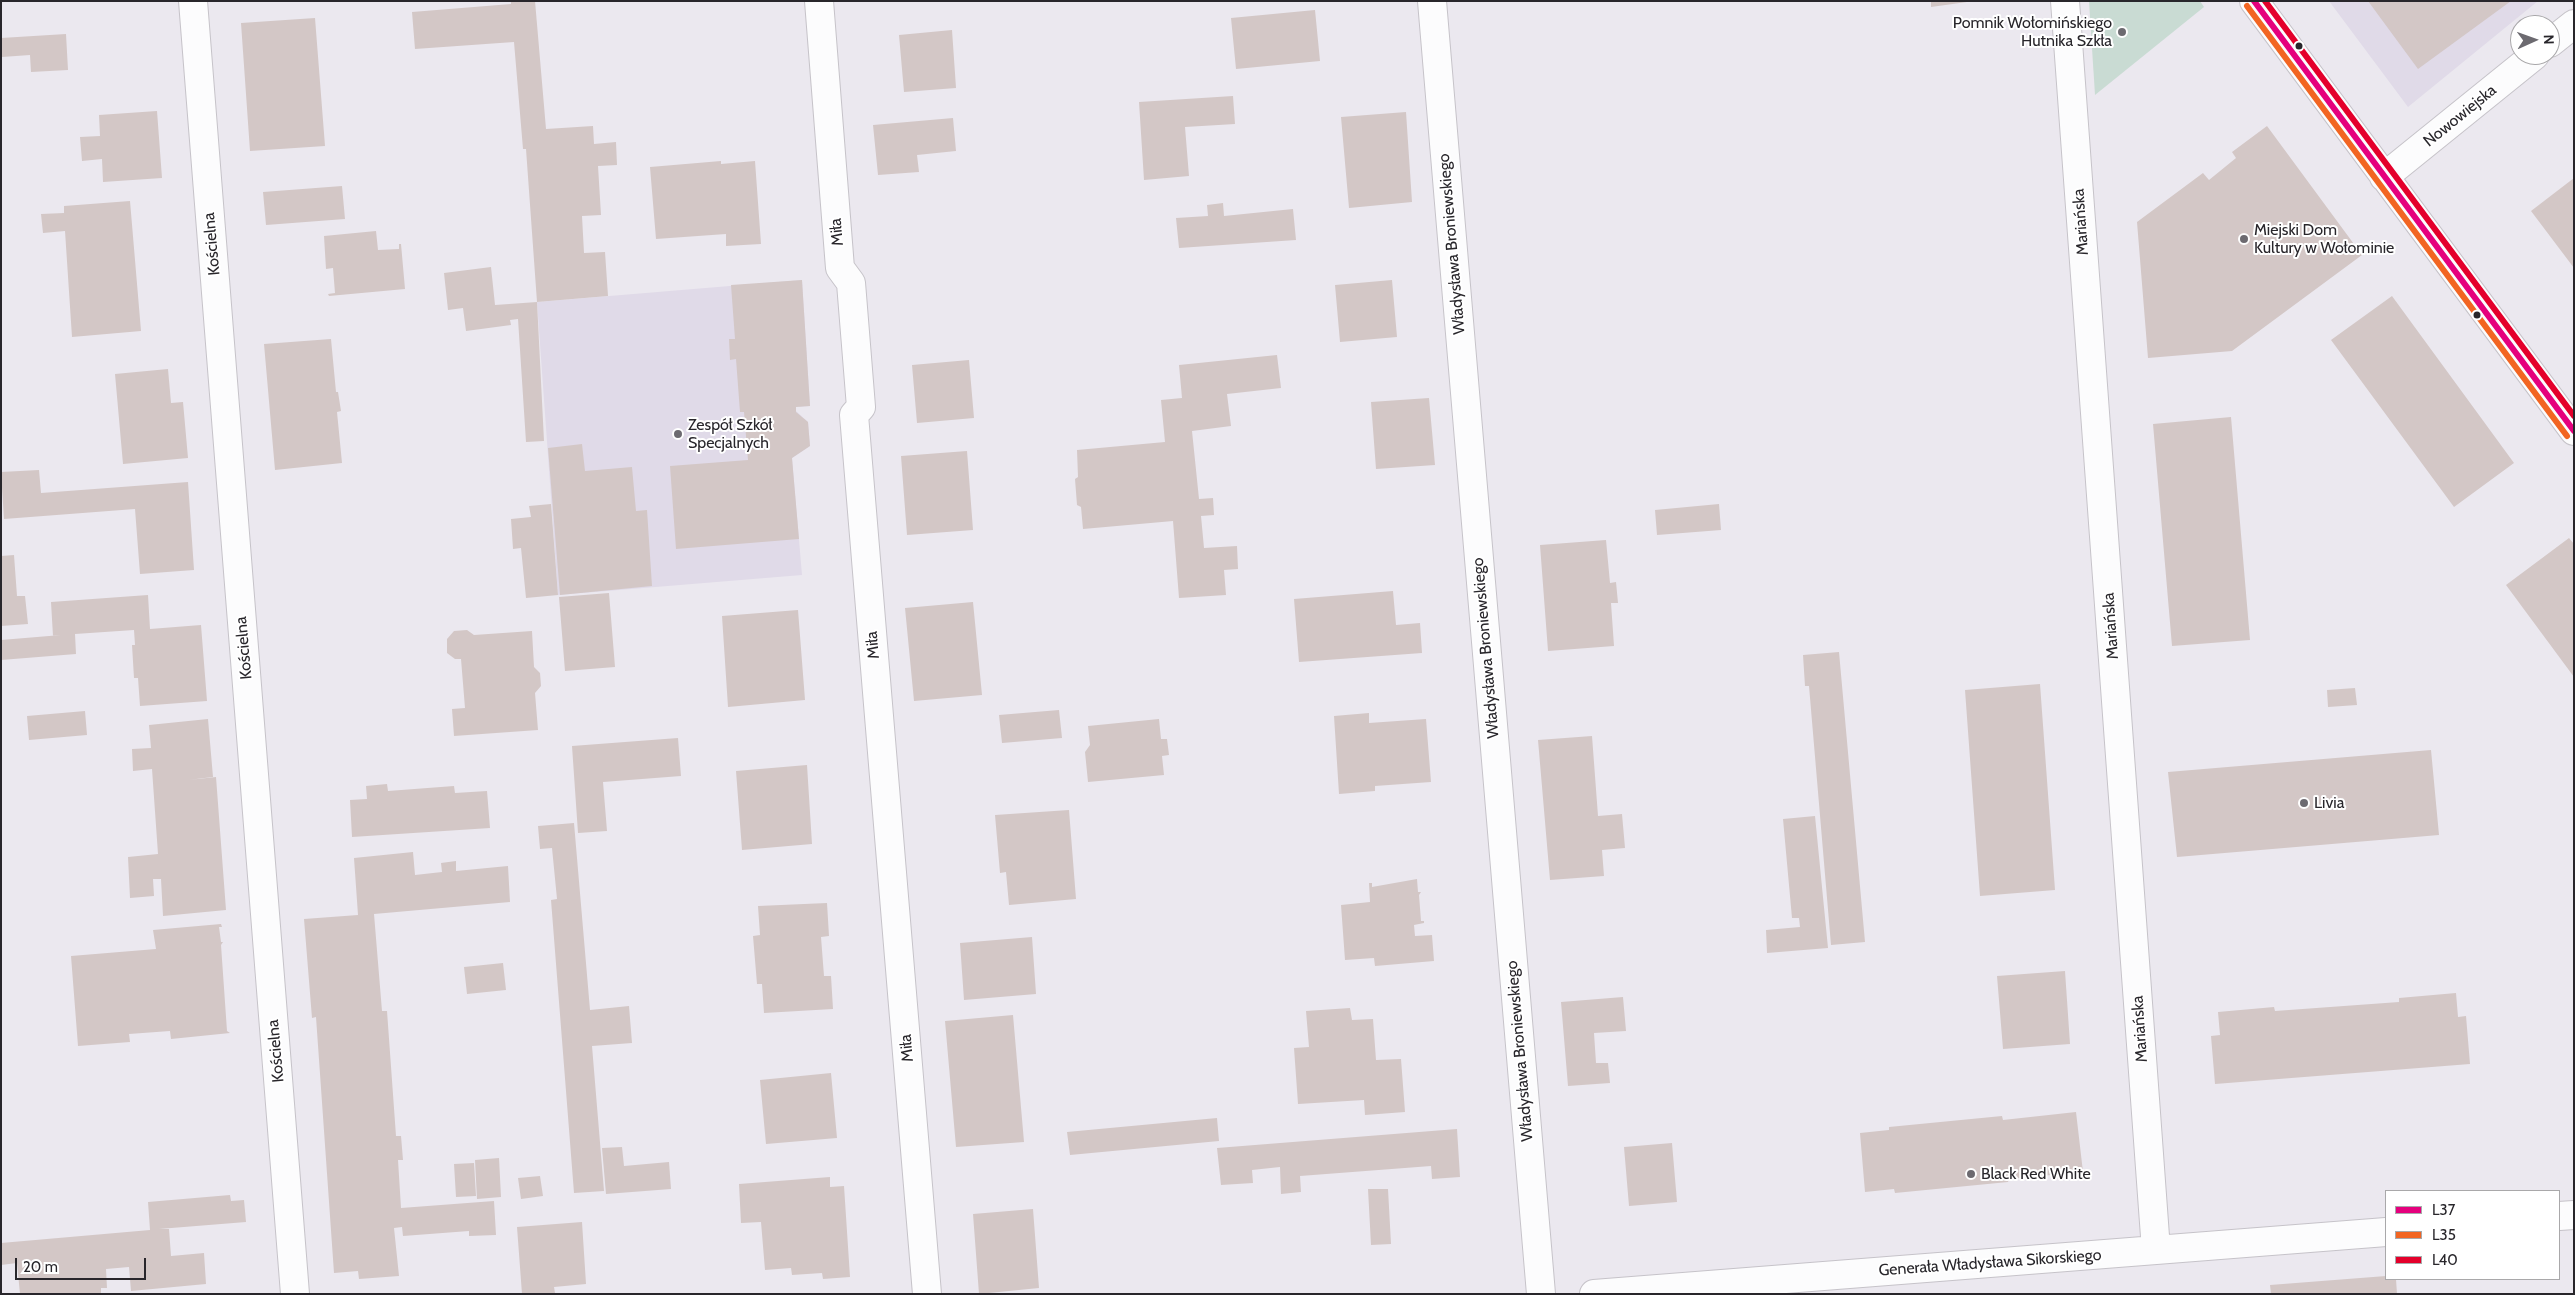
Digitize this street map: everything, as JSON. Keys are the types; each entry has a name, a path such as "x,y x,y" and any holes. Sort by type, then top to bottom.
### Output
{"street":[{"name":"Kościelna","path":"193,1 295,1294"},
{"name":"Miła","path":"819,1 840,268 851,283 852,293 861,407 854,415 927,1294"},
{"name":"Władysława Broniewskiego","path":"1432,1 1540,1294"},
{"name":"Mariańska","path":"2065,1 2156,1250"},
{"path":"2254,1 2574,431"},
{"path":"2560,35 2574,24"},
{"name":"Nowowiejska","path":"2384,178 2523,65"},
{"path":"2560,1216 2574,1215"},
{"name":"Generała Władysława Sikorskiego","path":"1594,1294 2385,1232"}],"shaded area":[{"path":"2089,1 2200,1 2204,7 2095,95"},
{"path":"2329,1 2538,1 2521,15 2510,15 2510,24 2408,107"},
{"name":"Zespół Szkół Specjalnych","path":"802,280 810,406 796,407 796,411 808,422 810,446 792,458 802,575 558,595 537,302"}],"building":[{"path":"511,1 535,1 546,129 593,126 594,144 616,142 617,165 598,166 601,215 582,216 584,253 605,252 608,296 537,302 526,149 523,149 514,42 415,49 412,12 511,4"},
{"path":"1931,1 1967,1 1967,2 1931,7"},
{"path":"2368,1 2511,1 2418,69"},
{"path":"1315,10 1320,61 1236,69 1231,18"},
{"path":"315,18 325,146 250,151 241,23"},
{"path":"952,30 956,88 904,92 899,35"},
{"path":"66,34 68,70 31,72 30,55 2,57 1,38"},
{"path":"1233,96 1235,124 1185,127 1189,176 1144,180 1139,102"},
{"path":"157,111 162,178 103,182 102,159 82,161 80,137 100,136 99,115"},
{"path":"1406,112 1412,202 1349,208 1341,117"},
{"path":"953,118 956,151 917,155 919,172 878,175 873,125"},
{"name":"Miejski Dom Kultury w Wołominie","path":"2267,126 2362,255 2232,351 2148,358 2137,222 2203,173 2209,180 2236,158 2232,152"},
{"path":"721,161 721,164 755,161 761,244 726,246 726,234 656,239 650,167"},
{"path":"2574,178 2574,268 2531,211"},
{"path":"342,186 345,219 266,225 263,192"},
{"path":"130,201 141,331 72,337 65,231 43,233 41,214 64,213 64,206"},
{"path":"1223,203 1224,216 1293,209 1296,240 1179,248 1176,218 1208,216 1207,205"},
{"path":"376,231 378,250 399,249 399,244 401,244 405,289 329,296 328,294 335,293 333,268 326,269 324,236"},
{"path":"491,267 495,305 537,302 544,441 526,442 518,319 510,320 511,325 466,331 463,308 448,310 444,273"},
{"path":"802,280 810,406 796,407 796,412 808,422 810,446 792,458 799,539 676,549 670,466 748,460 744,412 740,412 736,359 730,360 729,339 735,339 731,285"},
{"path":"1392,280 1397,337 1340,342 1335,285"},
{"path":"2392,296 2514,463 2454,507 2331,340"},
{"path":"331,339 336,392 338,392 341,411 337,412 342,463 275,470 264,344"},
{"path":"1277,355 1281,388 1227,394 1231,426 1192,431 1199,499 1213,498 1214,515 1201,516 1204,548 1237,546 1238,569 1224,570 1226,595 1179,598 1173,521 1083,529 1081,507 1077,505 1075,479 1078,477 1077,450 1165,442 1161,400 1182,398 1179,365"},
{"path":"969,360 974,418 917,423 912,365"},
{"path":"168,369 171,403 183,402 188,458 123,464 115,374"},
{"path":"1429,398 1435,465 1376,469 1371,402"},
{"path":"2231,417 2250,640 2172,646 2153,424"},
{"path":"582,444 585,471 632,467 636,511 647,510 652,586 560,595 548,448"},
{"path":"967,451 973,530 907,535 901,456"},
{"path":"39,470 41,493 188,482 194,570 140,574 135,509 4,519 1,472"},
{"path":"551,504 558,595 526,598 521,548 513,549 511,519 531,517 529,506"},
{"path":"1719,504 1721,530 1657,535 1655,510"},
{"path":"2569,538 2574,544 2574,677 2506,585"},
{"path":"1606,540 1610,583 1616,582 1618,603 1611,603 1614,646 1548,651 1540,545"},
{"path":"14,555 17,596 25,596 28,624 1,626 1,556"},
{"path":"1393,591 1396,625 1420,623 1422,653 1299,662 1294,599"},
{"path":"609,593 615,667 565,671 559,597"},
{"path":"148,595 150,629 201,625 207,701 140,706 138,678 134,678 132,645 135,645 134,630 75,634 76,654 1,660 1,640 53,636 51,602"},
{"path":"973,602 982,695 914,701 905,608"},
{"path":"798,610 805,700 728,707 722,616"},
{"path":"467,630 474,635 532,631 534,667 540,673 541,686 535,693 538,730 454,736 452,709 465,708 461,659 455,659 447,653 447,639 454,631"},
{"path":"1839,652 1865,942 1831,945 1809,686 1805,686 1803,655"},
{"path":"2040,684 2055,890 1980,896 1965,690"},
{"path":"2355,688 2357,705 2328,707 2327,690"},
{"path":"1059,710 1062,738 1002,743 999,715"},
{"path":"85,711 87,735 29,740 27,716"},
{"path":"1369,713 1369,723 1426,719 1431,782 1375,786 1375,791 1339,794 1334,716"},
{"path":"208,719 213,777 188,780 216,777 226,910 163,916 161,879 153,879 154,896 130,898 128,857 158,854 152,769 133,771 132,749 151,748 149,725"},
{"path":"1159,719 1161,739 1167,739 1169,755 1162,756 1164,775 1088,782 1085,752 1090,745 1088,726"},
{"path":"1592,736 1598,816 1622,814 1625,848 1602,850 1604,876 1550,880 1538,740"},
{"path":"678,738 681,776 603,782 607,831 578,833 572,746"},
{"name":"Livia","path":"2431,750 2439,835 2177,857 2168,772"},
{"path":"807,765 812,844 742,850 736,771"},
{"path":"387,784 388,791 454,786 455,793 487,791 490,828 352,837 350,800 367,799 366,786"},
{"path":"1069,810 1076,899 1009,905 1006,872 1000,873 995,815"},
{"path":"1815,816 1828,948 1767,953 1766,930 1800,927 1799,918 1792,918 1783,819"},
{"path":"574,823 590,1010 629,1006 632,1043 592,1046 604,1191 574,1193 551,900 557,899 552,848 540,849 538,826"},
{"path":"413,852 415,875 442,872 441,863 456,861 456,871 508,866 510,902 374,914 382,1011 387,1011 396,1136 401,1136 403,1160 398,1160 401,1208 494,1201 496,1235 469,1236 469,1231 403,1236 402,1227 394,1228 399,1276 359,1279 358,1271 334,1273 316,1017 312,1018 304,919 358,915 354,858"},
{"path":"1417,879 1418,892 1421,892 1419,895 1421,921 1424,921 1424,923 1414,925 1415,936 1432,935 1434,961 1375,966 1374,958 1345,960 1341,905 1370,902 1369,883 1372,883 1372,887"},
{"path":"827,903 829,936 821,937 824,976 831,976 833,1009 764,1013 762,984 757,984 753,936 760,935 758,906"},
{"path":"221,924 222,927 219,927 221,942 223,942 221,945 227,1031 230,1033 171,1039 170,1031 129,1034 130,1042 78,1046 71,956 156,949 153,930"},
{"path":"1032,937 1036,994 964,1000 960,943"},
{"path":"503,963 506,990 467,994 464,967"},
{"path":"2065,971 2070,1044 2003,1049 1997,976"},
{"path":"2456,993 2458,1017 2466,1016 2470,1064 2215,1084 2211,1036 2220,1035 2218,1012 2274,1007 2275,1011 2399,1002 2399,998"},
{"path":"1623,997 1626,1031 1594,1033 1596,1063 1608,1063 1610,1083 1568,1086 1561,1002"},
{"path":"1350,1008 1352,1020 1373,1019 1376,1060 1401,1059 1405,1112 1365,1115 1364,1100 1298,1104 1294,1048 1309,1047 1306,1011"},
{"path":"1013,1015 1024,1142 956,1147 945,1021"},
{"path":"831,1073 837,1138 766,1144 760,1080"},
{"path":"2076,1112 2083,1172 2009,1179 2008,1182 1895,1193 1894,1189 1865,1192 1860,1133 1889,1130 1889,1127 2002,1116 2003,1120"},
{"path":"1217,1118 1219,1141 1070,1155 1067,1132"},
{"path":"1457,1129 1460,1177 1432,1179 1431,1166 1300,1176 1301,1192 1281,1194 1280,1167 1252,1170 1253,1183 1221,1185 1217,1148"},
{"path":"1672,1143 1677,1202 1629,1206 1624,1147"},
{"path":"622,1147 624,1166 669,1162 671,1189 606,1194 602,1148"},
{"path":"499,1158 501,1197 477,1199 475,1160"},
{"path":"474,1163 476,1196 456,1197 454,1164"},
{"path":"540,1176 543,1196 521,1199 518,1178"},
{"path":"830,1177 830,1187 844,1186 850,1277 823,1279 822,1273 792,1275 791,1268 765,1270 761,1222 741,1223 739,1184"},
{"path":"1368,1189 1388,1189 1391,1244 1371,1245"},
{"path":"230,1195 231,1201 244,1200 246,1222 159,1229 169,1229 171,1256 204,1253 206,1284 131,1291 129,1267 106,1269 107,1288 101,1288 101,1294 20,1294 17,1263 1,1265 1,1243 150,1230 148,1202"},
{"path":"1033,1209 1039,1288 979,1294 973,1214"},
{"path":"582,1222 586,1284 554,1287 555,1293 522,1294 517,1227"},
{"path":"2385,1276 2385,1280 2396,1280 2397,1294 2271,1294 2270,1285"}],"transit line":[{"name":"L37","path":"2254,1 2574,431"},
{"name":"L40","path":"2265,1 2574,416"},
{"name":"L35","path":"2247,6 2567,436"}],"place":[{"name":"Pomnik Wołomińskiego Hutnika Szkła","path":"2122,32"},
{"name":"Miejski Dom Kultury w Wołominie","path":"2244,239"},
{"name":"Zespół Szkół Specjalnych","path":"678,434"},
{"name":"Livia","path":"2304,803"},
{"name":"Black Red White","path":"1971,1174"}]}
